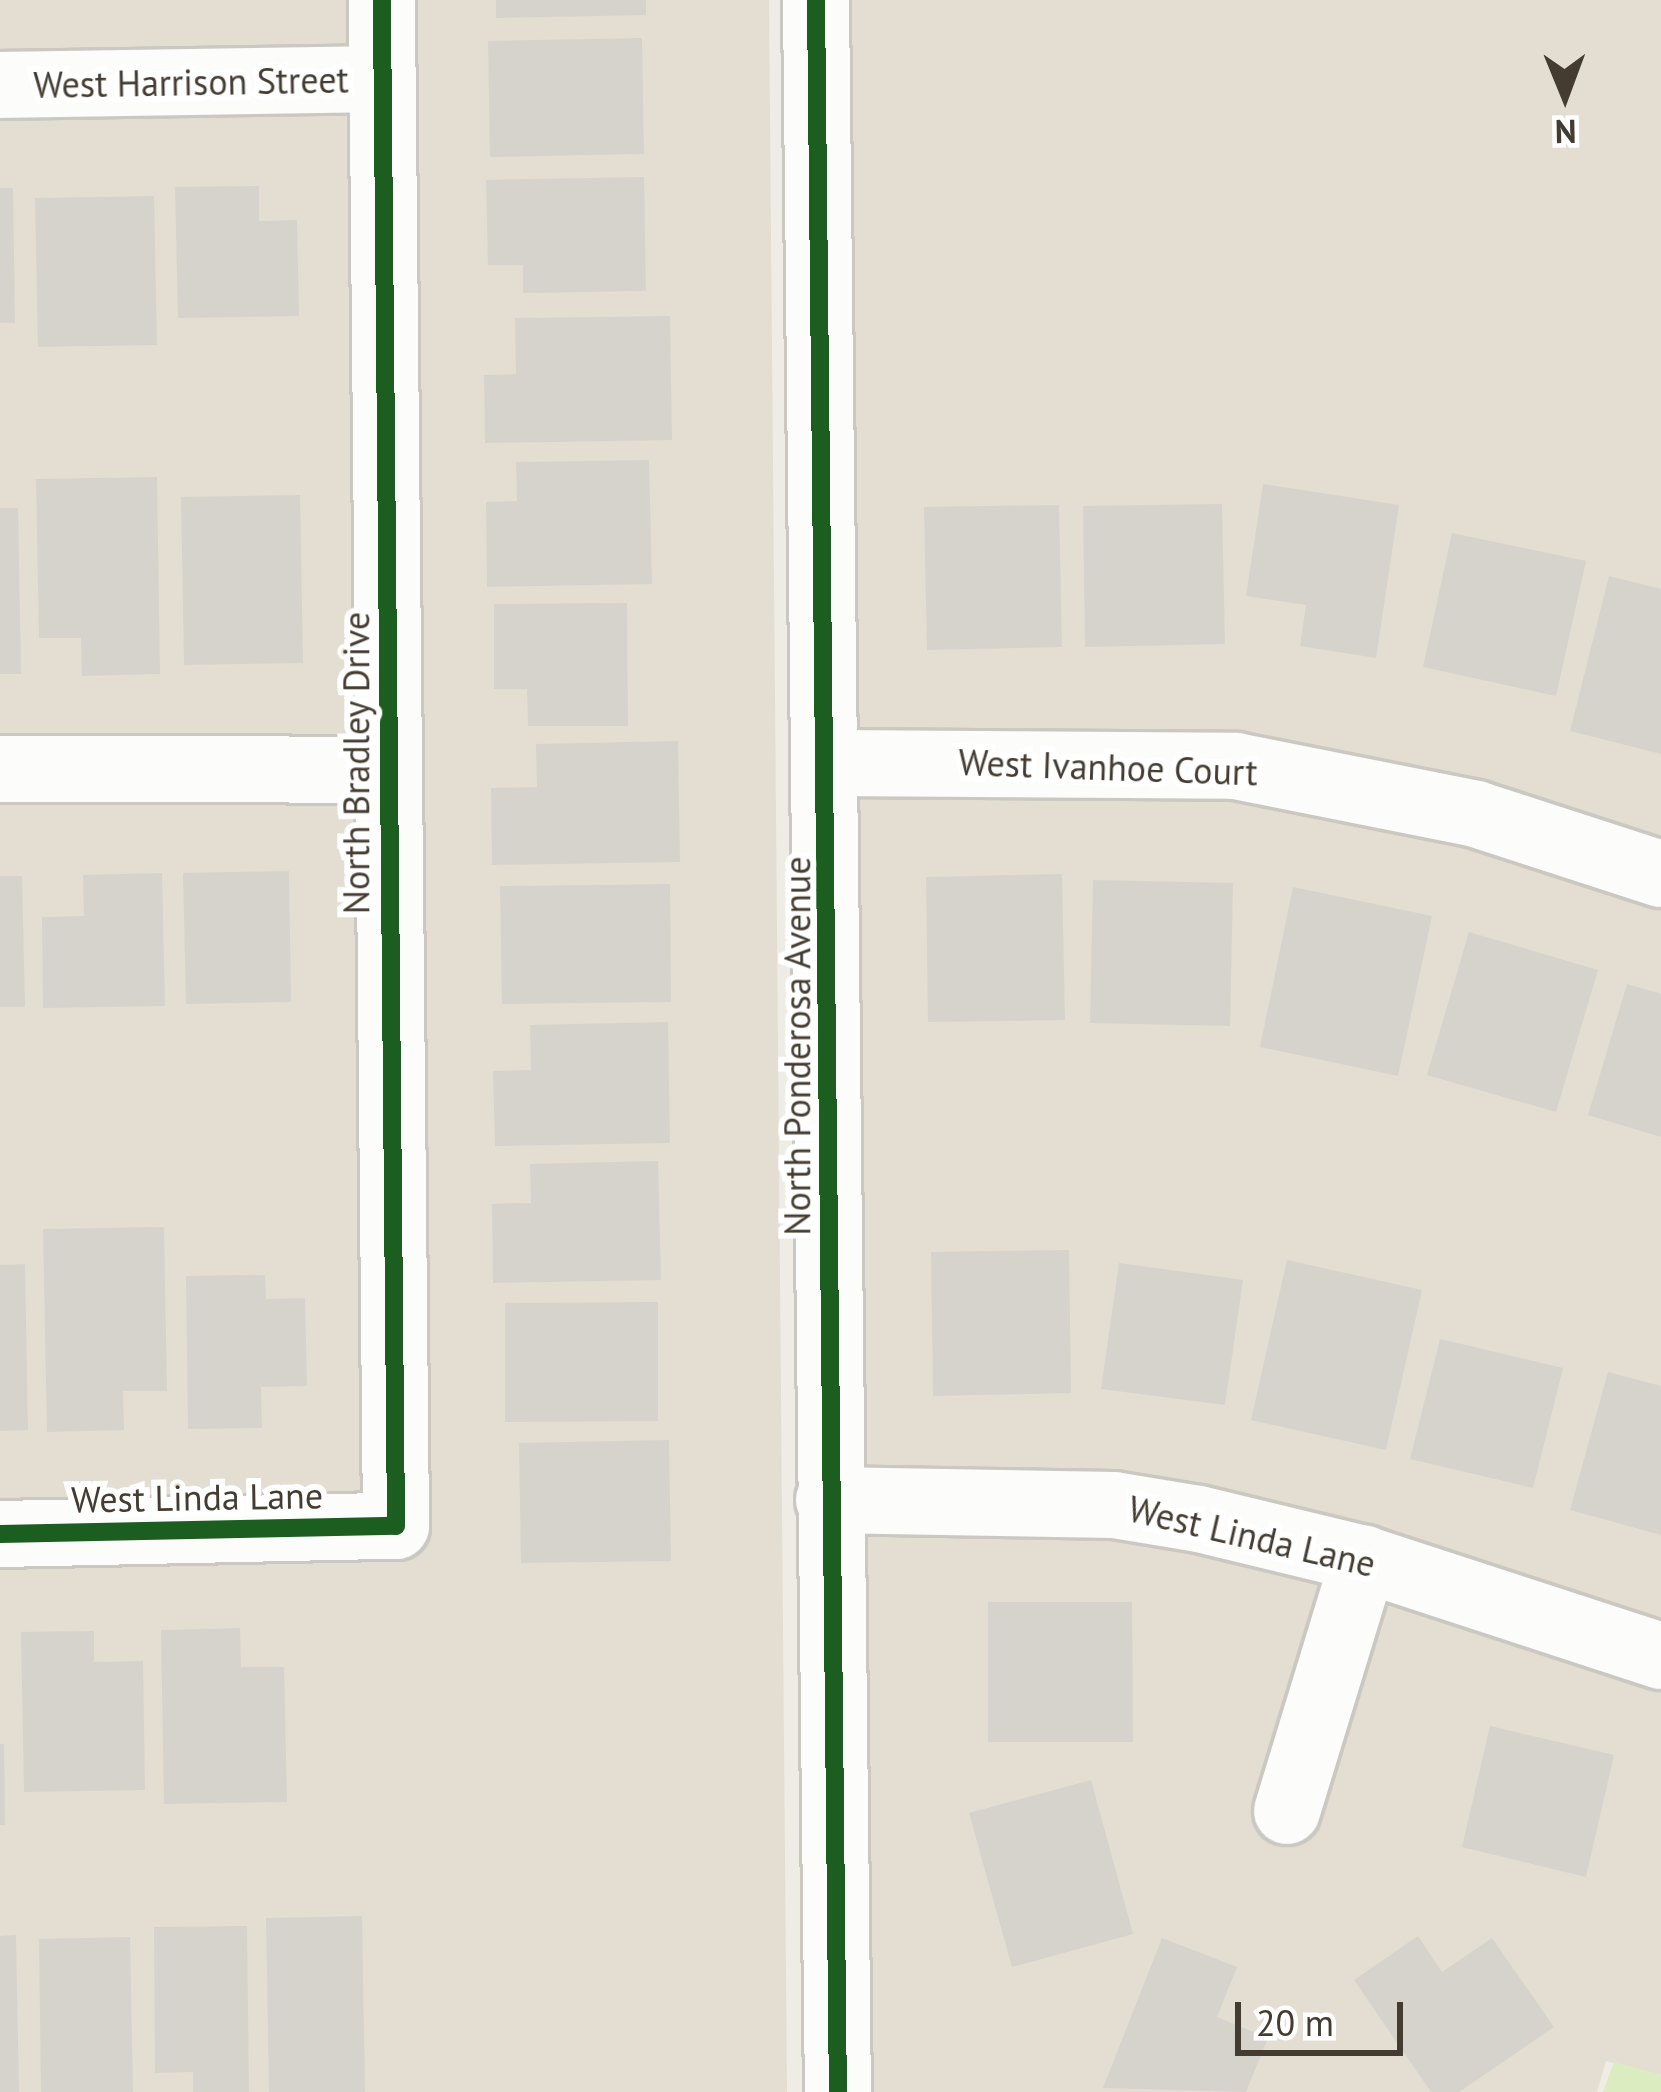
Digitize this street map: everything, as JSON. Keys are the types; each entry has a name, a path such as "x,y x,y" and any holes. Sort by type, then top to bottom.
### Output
{"street":[{"name":"North Bradley Drive","path":"382,0 396,1526"},
{"name":"North Ponderosa Avenue","path":"816,0 830,763 830,1500 838,2092"},
{"name":"West Harrison Street","path":"0,85 382,79"},
{"name":"West Ivanhoe Court","path":"830,763 1236,766 1476,814 1661,874"},
{"path":"0,769 388,770"},
{"name":"West Linda Lane","path":"830,1500 1114,1505 1364,1559 1661,1656"},
{"name":"West Linda Lane","path":"0,1534 396,1526"},
{"path":"1287,1811 1364,1559"}],"shaded area":[{"path":"0,0 769,0 787,2092 0,2092"},
{"path":"818,0 1661,0 1661,2075 1606,2061 1597,2092 838,2092"}],"green space":[{"path":"1614,2062 1661,2075 1661,2092 1603,2092"}],"building":[{"path":"496,0 646,0 646,15 496,18"},
{"path":"642,38 644,154 490,157 488,41"},
{"path":"644,177 646,291 523,293 523,265 488,265 486,180"},
{"path":"259,186 259,221 297,220 299,316 178,318 175,187"},
{"path":"0,188 13,188 15,323 0,323"},
{"path":"154,196 157,345 38,347 35,198"},
{"path":"670,316 672,440 485,443 484,375 516,374 515,318"},
{"path":"649,460 652,584 487,587 486,502 517,501 516,462"},
{"path":"157,477 160,674 82,676 81,638 39,638 36,479"},
{"path":"1263,484 1399,505 1376,658 1300,646 1306,605 1246,596"},
{"path":"300,495 303,663 184,665 181,497"},
{"path":"1222,504 1225,644 1085,647 1083,506"},
{"path":"1059,505 1062,647 927,650 924,507"},
{"path":"0,508 18,508 21,674 0,674"},
{"path":"1452,533 1586,561 1556,696 1423,667"},
{"path":"1609,576 1661,589 1661,754 1570,731"},
{"path":"627,603 628,726 528,726 527,689 494,689 494,604"},
{"path":"678,741 680,862 492,865 491,788 537,787 536,744"},
{"path":"289,871 291,1002 186,1004 183,873"},
{"path":"162,873 165,1006 43,1008 42,917 84,916 83,875"},
{"path":"1062,874 1065,1020 928,1022 926,877"},
{"path":"0,876 22,876 25,1007 0,1007"},
{"path":"1093,880 1233,883 1230,1026 1090,1023"},
{"path":"670,884 671,1002 502,1004 500,886"},
{"path":"1293,887 1432,916 1398,1076 1260,1047"},
{"path":"1469,932 1598,970 1556,1112 1427,1075"},
{"path":"1627,984 1661,994 1661,1137 1588,1115"},
{"path":"668,1022 670,1143 495,1146 493,1071 531,1070 530,1025"},
{"path":"658,1161 661,1280 493,1283 492,1204 531,1203 530,1164"},
{"path":"164,1227 167,1391 123,1391 124,1430 47,1432 43,1229"},
{"path":"1069,1250 1071,1393 933,1396 931,1252"},
{"path":"1287,1260 1422,1290 1386,1450 1251,1420"},
{"path":"1119,1263 1243,1280 1225,1405 1101,1389"},
{"path":"25,1264 28,1430 0,1431 0,1265"},
{"path":"265,1275 266,1299 305,1298 307,1386 261,1387 262,1428 188,1429 186,1276"},
{"path":"658,1302 658,1421 505,1422 505,1303"},
{"path":"1440,1339 1563,1368 1533,1488 1410,1459"},
{"path":"1608,1372 1661,1386 1661,1535 1570,1510"},
{"path":"669,1440 671,1561 521,1563 519,1443"},
{"path":"988,1602 1132,1602 1133,1742 988,1742"},
{"path":"240,1628 241,1667 284,1667 287,1802 164,1804 161,1630"},
{"path":"94,1631 94,1662 143,1661 145,1790 24,1792 21,1632"},
{"path":"1490,1726 1614,1755 1586,1877 1462,1847"},
{"path":"0,1744 4,1744 5,1825 0,1825"},
{"path":"1091,1780 1133,1934 1012,1967 969,1813"},
{"path":"362,1916 365,2092 269,2092 266,1918"},
{"path":"247,1926 249,2092 193,2092 193,2072 155,2073 154,1927"},
{"path":"16,1935 19,2092 0,2092 0,1936"},
{"path":"1418,1936 1442,1972 1492,1938 1554,2027 1459,2092 1431,2092 1354,1980"},
{"path":"130,1937 133,2092 41,2092 39,1939"},
{"path":"1162,1938 1237,1967 1217,2017 1268,2038 1246,2092 1103,2088"}],"cycle path":[{"path":"0,1534 396,1526 382,0"},
{"path":"816,0 838,2092"}]}
